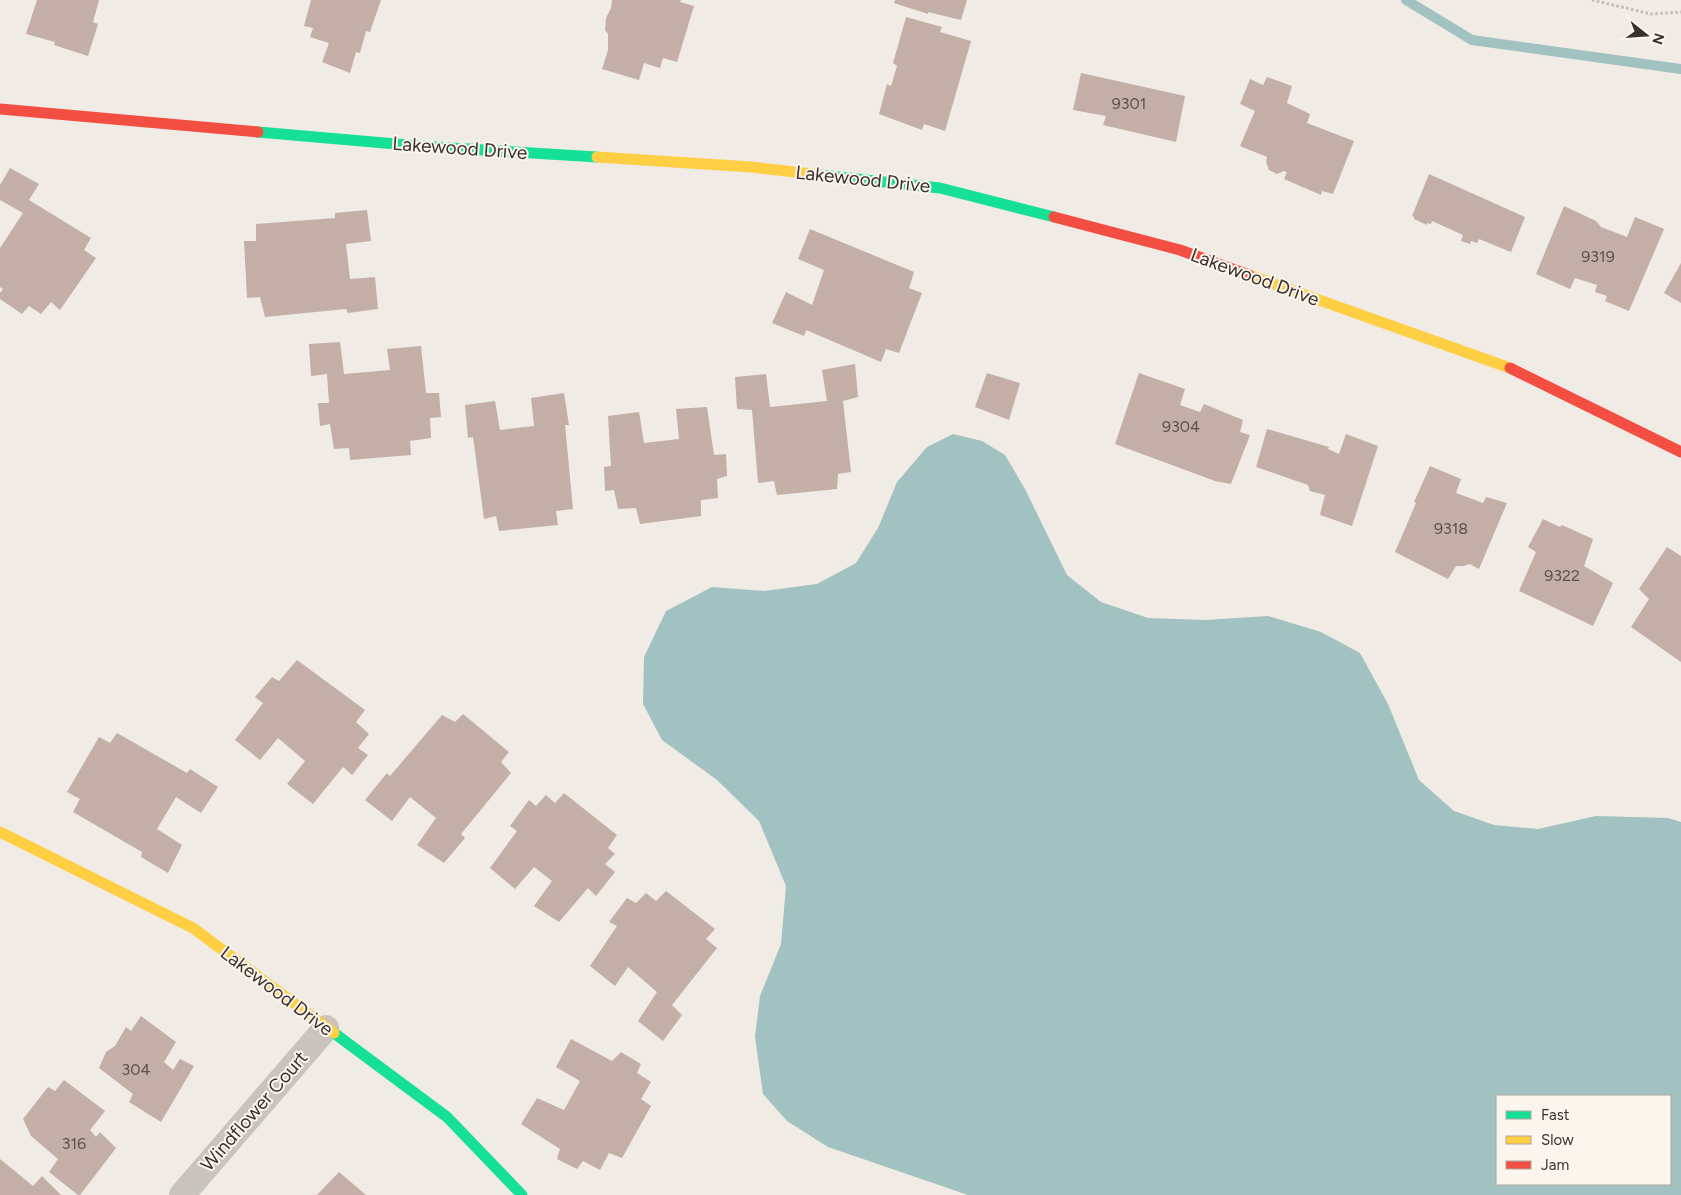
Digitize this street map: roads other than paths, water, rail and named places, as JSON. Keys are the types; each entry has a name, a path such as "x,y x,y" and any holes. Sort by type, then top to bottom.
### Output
{"street":[{"name":"Lakewood Drive","path":"0,109 419,146 751,167 940,188 1180,250 1504,365 1681,452"},
{"name":"Lakewood Drive","path":"0,832 193,928 448,1117 522,1195"},
{"name":"Windflower Court","path":"182,1195 326,1028"}],"water":[{"path":"953,434 982,441 1005,455 1025,489 1067,575 1101,602 1148,618 1205,620 1268,616 1321,632 1360,653 1388,704 1419,780 1454,811 1494,825 1538,829 1596,816 1668,818 1681,822 1681,1195 968,1195 828,1147 787,1121 763,1094 755,1037 760,996 781,944 786,886 759,821 717,780 662,740 643,704 644,657 666,611 712,587 764,591 817,584 856,563 878,528 897,482 927,447"}],"waterway":[{"path":"1406,0 1472,40 1681,69"}]}
